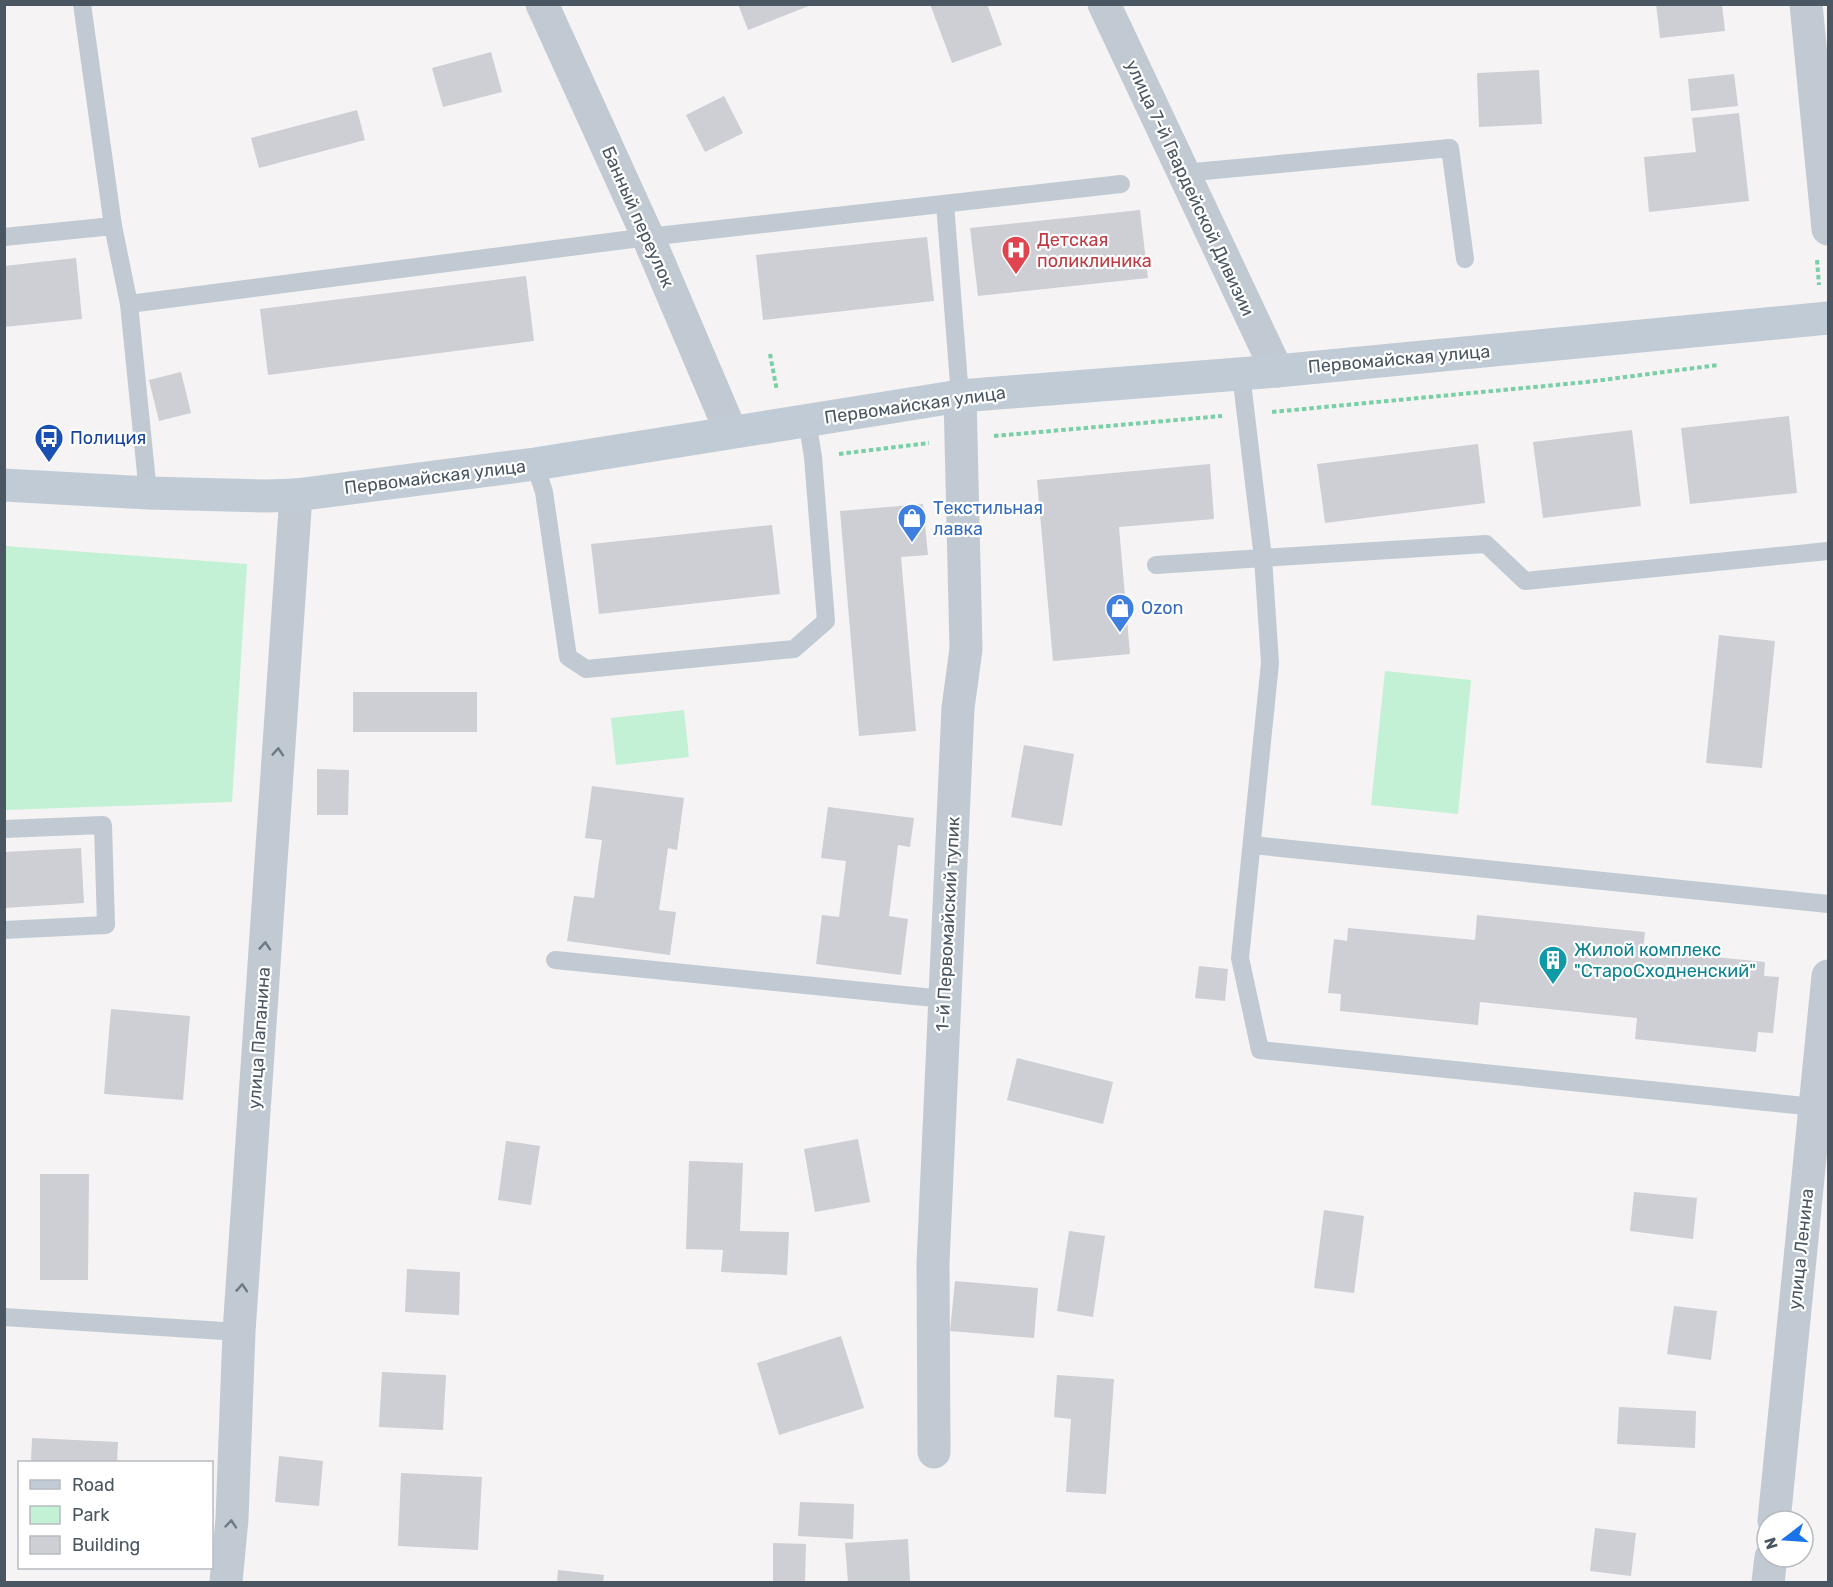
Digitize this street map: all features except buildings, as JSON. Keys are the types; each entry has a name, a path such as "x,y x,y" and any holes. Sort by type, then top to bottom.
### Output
{"main road":[{"name":"Первомайская улица","path":"4,485 148,493 296,495 535,464 960,396 1277,371 1828,318"}],"street":[{"name":"Банный переулок","path":"542,4 648,237 731,432"},
{"name":"улица 7-й Гвардейской Дивизии","path":"1104,4 1277,371"},
{"path":"1806,4 1822,239"},
{"name":"1-й Первомайский тупик","path":"934,1452 933,1263 958,708 966,649 960,396"},
{"name":"улица Папанина","path":"226,1582 232,1519 239,1332 296,495"},
{"name":"улица Ленина","path":"1775,1509 1828,976"}],"lane":[{"path":"82,4 113,226 129,304 148,493"},
{"path":"1184,173 1450,148 1465,259"},
{"path":"129,304 648,237 1121,184"},
{"path":"945,204 960,396"},
{"path":"4,237 113,226"},
{"path":"1241,374 1263,558 1270,663 1240,958 1260,1050 1815,1107"},
{"path":"535,464 544,492 567,657 586,669 794,649 826,621 813,457 807,420"},
{"path":"1156,565 1486,544 1525,581 1828,550"},
{"path":"4,829 103,825 106,925 4,930"},
{"path":"1252,845 1828,904"},
{"path":"555,960 944,999"},
{"path":"4,1317 239,1332"}],"path":[{"path":"1808,286 1820,285 1822,239"},
{"path":"813,457 962,439 1587,382 1723,364"}],"green space":[{"path":"5,546 247,564 232,802 5,810"},
{"path":"1385,671 1471,680 1458,814 1371,805"},
{"path":"684,710 689,757 616,765 611,718"}],"place":[{"name":"Детская поликлиника","path":"1016,276"},
{"name":"Полиция","path":"49,464"},
{"name":"Текстильная лавка","path":"912,544"},
{"name":"Ozon","path":"1120,634"},
{"name":"Жилой комплекс \"СтароСходненский\"","path":"1553,986"}]}
